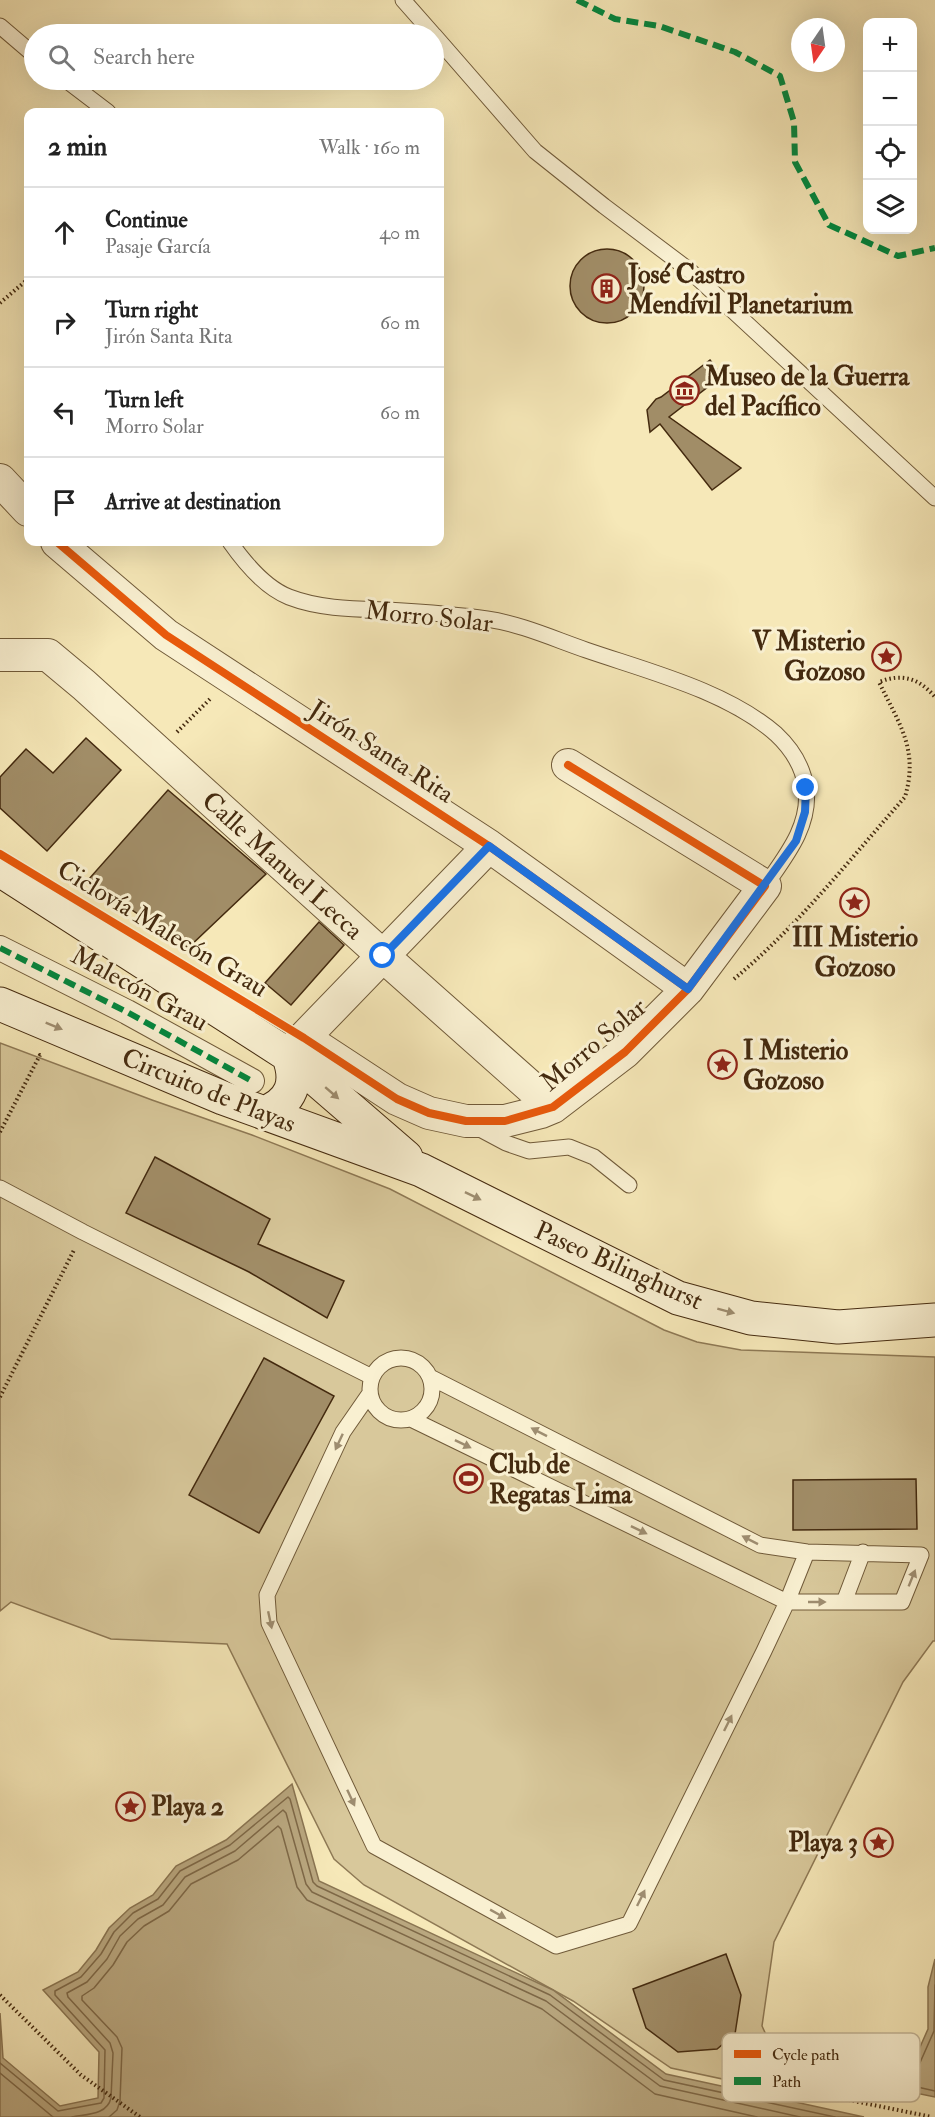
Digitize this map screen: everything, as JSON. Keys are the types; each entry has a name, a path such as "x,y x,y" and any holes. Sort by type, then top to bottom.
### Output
{"main road":[{"path":"0,870 296,1046 421,1170"},
{"name":"Circuito de Playas","path":"0,1004 223,1098 421,1170"},
{"path":"264,1113 279,1105 290,1091 296,1046"},
{"name":"Paseo Bilinghurst","path":"421,1170 678,1298 751,1318 838,1327 935,1320"}],"street":[{"path":"0,480 24,506"},
{"name":"Jirón Santa Rita","path":"62,546 166,635 489,846 688,989"},
{"name":"Calle Manuel Lecca","path":"0,655 48,655 553,1107"},
{"path":"568,765 765,886"},
{"path":"296,1046 489,846"},
{"name":"Morro Solar","path":"296,1046 397,1099 429,1113 466,1121 505,1121 553,1107 625,1052 688,989 765,886"},
{"name":"Malecón Grau","path":"0,948 128,1012 252,1081"}],"lane":[{"path":"403,0 424,24"},
{"path":"0,26 24,46"},
{"path":"444,48 535,151 690,270 935,498"},
{"path":"79,90 103,108"},
{"name":"Morro Solar","path":"233,546 263,580 287,596 326,606 442,613 501,622 690,685 742,711 776,734 796,757 806,788 805,812 796,841 765,886"},
{"path":"466,1121 506,1143 529,1151 569,1147 594,1157 629,1185"},
{"path":"0,1188 372,1377"},
{"path":"411,1419 787,1602 902,1602 921,1555 807,1552 760,1545 430,1377 416,1362 406,1358 396,1358 378,1368 372,1377 370,1392 343,1432 267,1595 269,1623 374,1846 556,1946 628,1924 787,1602 807,1552"},
{"path":"370,1392 377,1409 384,1415 402,1420 411,1419 427,1407 431,1397 430,1377"},
{"path":"844,1602 862,1552"}],"path":[{"path":"0,303 24,282"},
{"path":"158,752 231,677"},
{"path":"732,980 748,967 806,908 905,797 910,777 910,759 903,729 879,682 892,677 910,679 927,688 935,697"},
{"path":"0,1132 40,1055"},
{"path":"0,1397 83,1232"},
{"path":"0,1995 81,2075 140,2117"},
{"path":"859,2102 932,2117"}],"shaded area":[{"name":"Club de Regatas Lima","path":"0,1043 252,1135 390,1189 664,1330 697,1342 741,1350 935,1357 935,1641 903,1682 774,1942 762,2026 765,2033 722,2033 722,2079 671,2068 573,2001 364,1885 334,1859 227,1644 111,1639 11,1602 0,1611"}],"water":[{"path":"292,1784 319,1881 553,1990 666,2074 722,2086 722,2102 795,2102 864,2117 0,2117 0,2013 3,2058 60,2106 98,2098 99,2052 43,1990 78,1972 96,1950 109,1928 130,1908 153,1895 176,1866 226,1840"},
{"path":"935,1959 935,2097 920,2094 920,2047 928,2029 928,1987"}],"building":[{"name":"José Castro Mendívil Planetarium","path":"607,249 628,255 638,265 644,286 638,307 628,317 607,323 586,317 576,307 570,286 576,265 586,255"},
{"path":"710,360 722,376 669,417 741,468 712,490 660,424 650,432 647,410 656,399"},
{"path":"86,738 121,770 47,851 0,808 0,777 26,749 53,773"},
{"path":"168,790 266,874 188,948 88,880"},
{"path":"319,922 344,945 291,1005 265,983"},
{"path":"155,1157 270,1219 258,1244 344,1281 327,1318 249,1272 126,1213"},
{"path":"264,1358 334,1396 259,1533 189,1495"},
{"path":"916,1479 917,1529 793,1530 793,1480"},
{"path":"726,1954 741,1995 735,2033 722,2033 722,2045 717,2049 678,2052 646,2028 633,1989"}],"marked path":[{"path":"577,0 615,19 659,26 735,52 780,76 794,122 795,162 829,225 898,256 935,248"},
{"path":"0,948 127,1012 252,1081"}],"cycle path":[{"path":"62,546 166,635 489,846 688,989"},
{"name":"Ciclovía Malecón Grau","path":"0,854 304,1038 397,1099 429,1113 466,1121 505,1121 553,1107 625,1052 688,989 765,886 568,765"}],"place":[{"name":"José Castro Mendívil Planetarium","path":"607,289"},
{"name":"Museo de la Guerra del Pacífico","path":"684,391"},
{"name":"V Misterio Gozoso","path":"886,656"},
{"name":"III Misterio Gozoso","path":"855,903"},
{"name":"I Misterio Gozoso","path":"722,1065"},
{"name":"Club de Regatas Lima","path":"468,1479"},
{"name":"Playa 2","path":"130,1806"},
{"name":"Playa 3","path":"879,1842"}],"route":[{"path":"383,956 489,846 688,989 796,841 805,812 806,788"}]}
